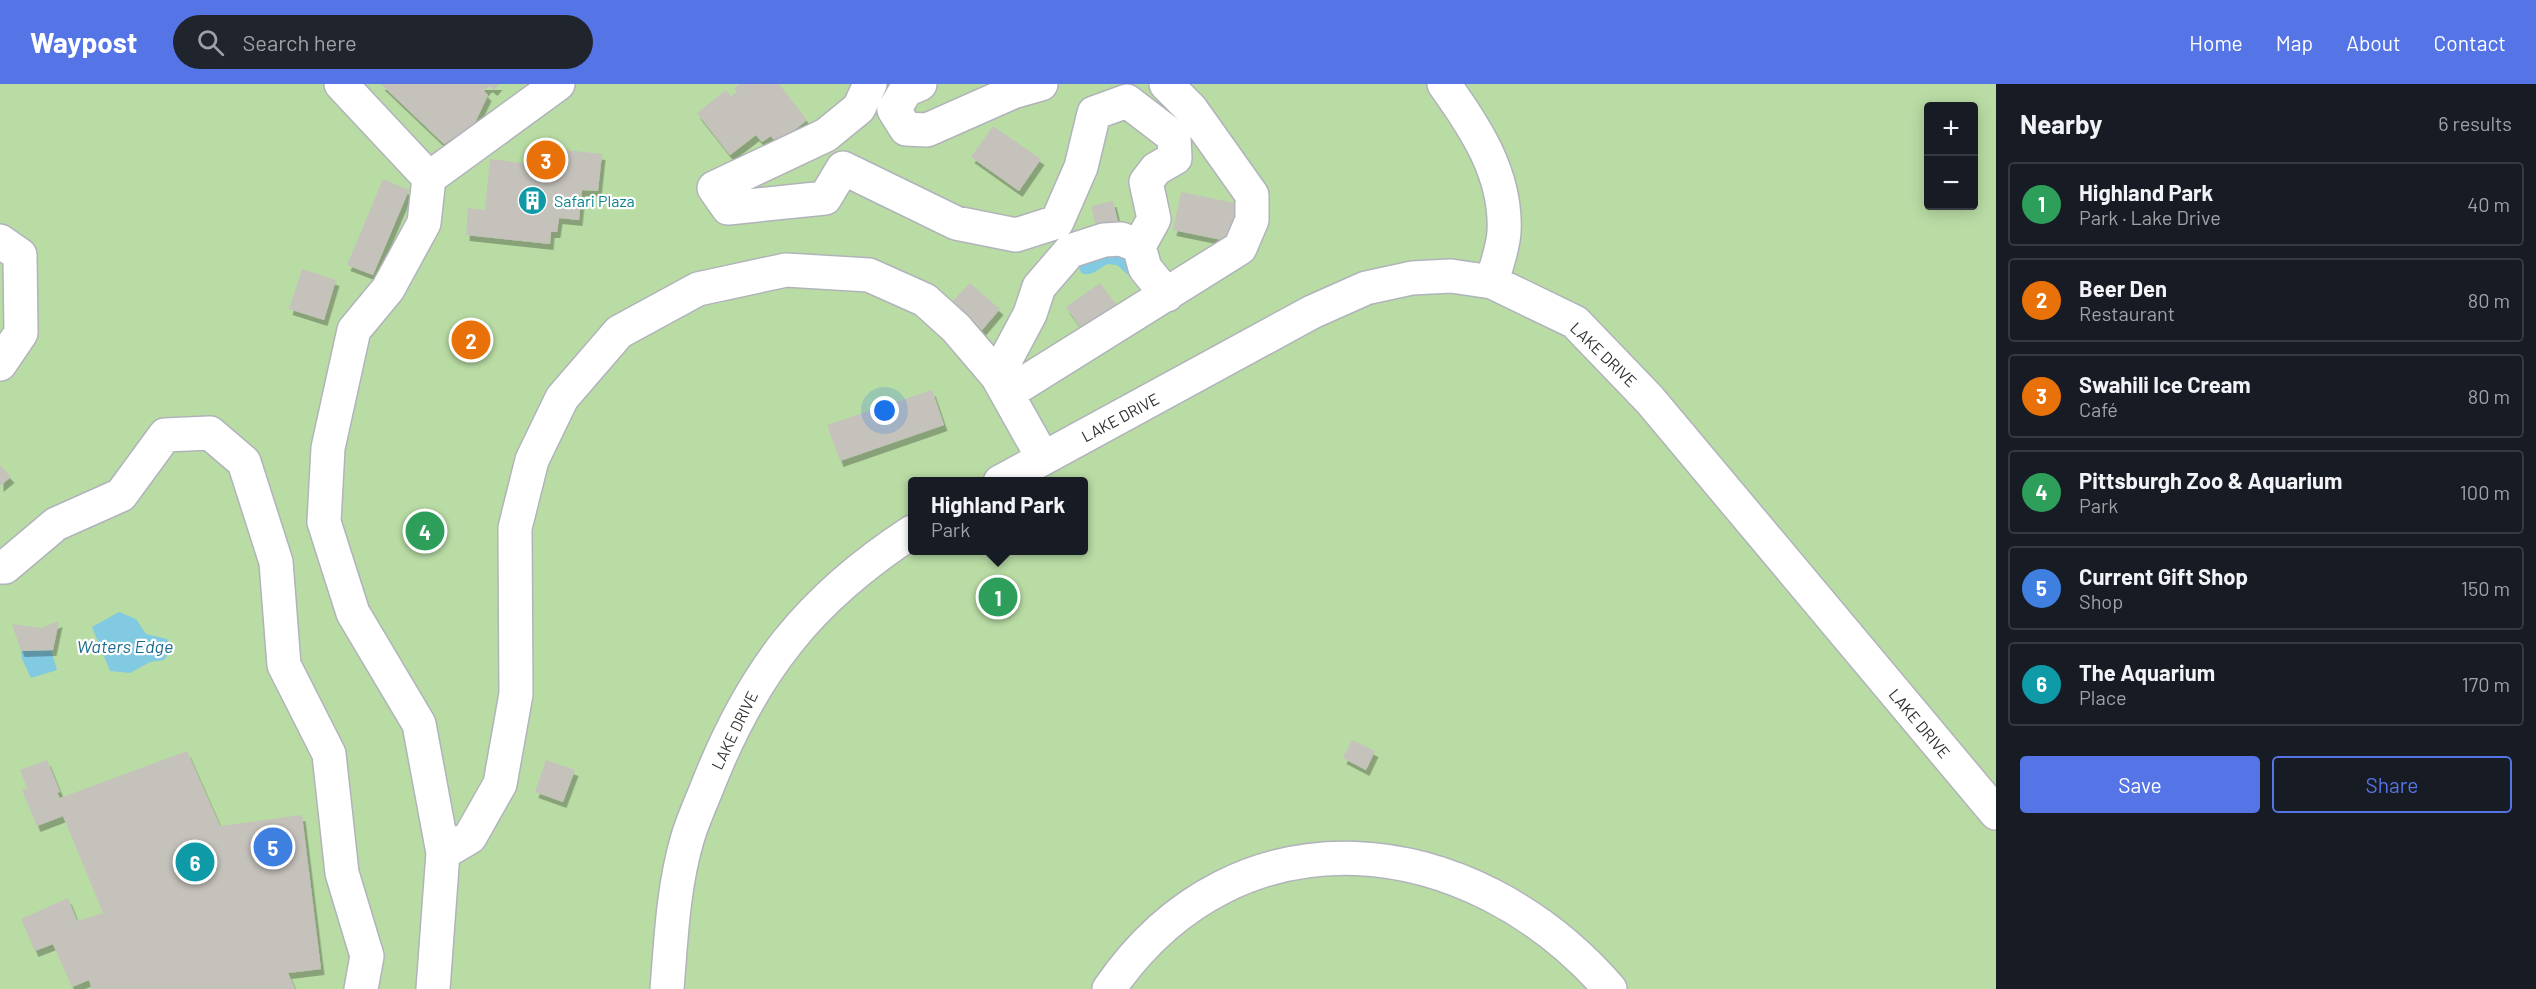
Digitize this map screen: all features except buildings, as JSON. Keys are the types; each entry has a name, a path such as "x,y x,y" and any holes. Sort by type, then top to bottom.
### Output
{"street":[{"path":"341,84 429,178"},
{"path":"433,989 442,853 419,724 353,613 324,522 328,448 354,330 388,289 424,223 429,178 558,84"},
{"path":"870,84 859,108 826,135 714,188 728,208 825,198 843,168 956,223 1016,235 1057,222 1081,168 1094,113 1127,101 1174,137 1175,158 1156,169 1146,182 1155,219 1139,246 1145,268 1167,295"},
{"path":"920,84 906,90 894,110 906,129 927,130 1013,92 1041,84"},
{"path":"1008,395 1240,248 1252,220 1252,195 1191,109 1166,84"},
{"path":"1443,84 1471,121 1490,155 1504,232 1492,282"},
{"path":"1008,395 1039,287 1070,250 1104,240 1121,239 1139,246"},
{"path":"0,241 20,255 21,333 0,364"},
{"path":"442,853 470,837 500,784 516,694 514,528 532,460 562,398 619,332 698,289 786,270 869,275 925,300 956,328 1008,395 1042,458"},
{"name":"LAKE DRIVE","path":"1009,477 1312,312 1366,288 1412,278 1451,276 1492,282 1575,322 1643,392 1996,813"},
{"path":"0,567 5,567 56,524 121,495 165,435 210,433 244,462 276,562 284,665 329,754 342,873 367,956 361,989"},
{"name":"LAKE DRIVE","path":"666,989 678,883 687,840 730,731 770,663 800,626 847,580 908,535"},
{"path":"1109,989 1124,966 1190,904 1227,884 1276,866 1321,857 1366,858 1415,867 1456,879 1493,895 1536,922 1582,958 1610,989"}],"green space":[{"path":"0,84 1996,84 1996,989 0,989"}],"water":[{"path":"1134,254 1135,281 1117,265 1108,264 1092,273 1081,273 1076,257"},
{"name":"Waters Edge","path":"119,612 136,619 146,634 167,639 172,649 164,660 150,662 130,673 110,671 92,627"},
{"path":"51,650 57,670 31,678 22,659 21,651"}],"place":[{"name":"Swahili Ice Cream","path":"546,160"},
{"name":"Safari Plaza","path":"533,200"},
{"name":"Beer Den","path":"471,340"},
{"name":"Pittsburgh Zoo & Aquarium","path":"425,531"},
{"name":"Highland Park","path":"998,597"},
{"name":"Current Gift Shop","path":"273,847"},
{"name":"The Aquarium","path":"195,862"}]}
